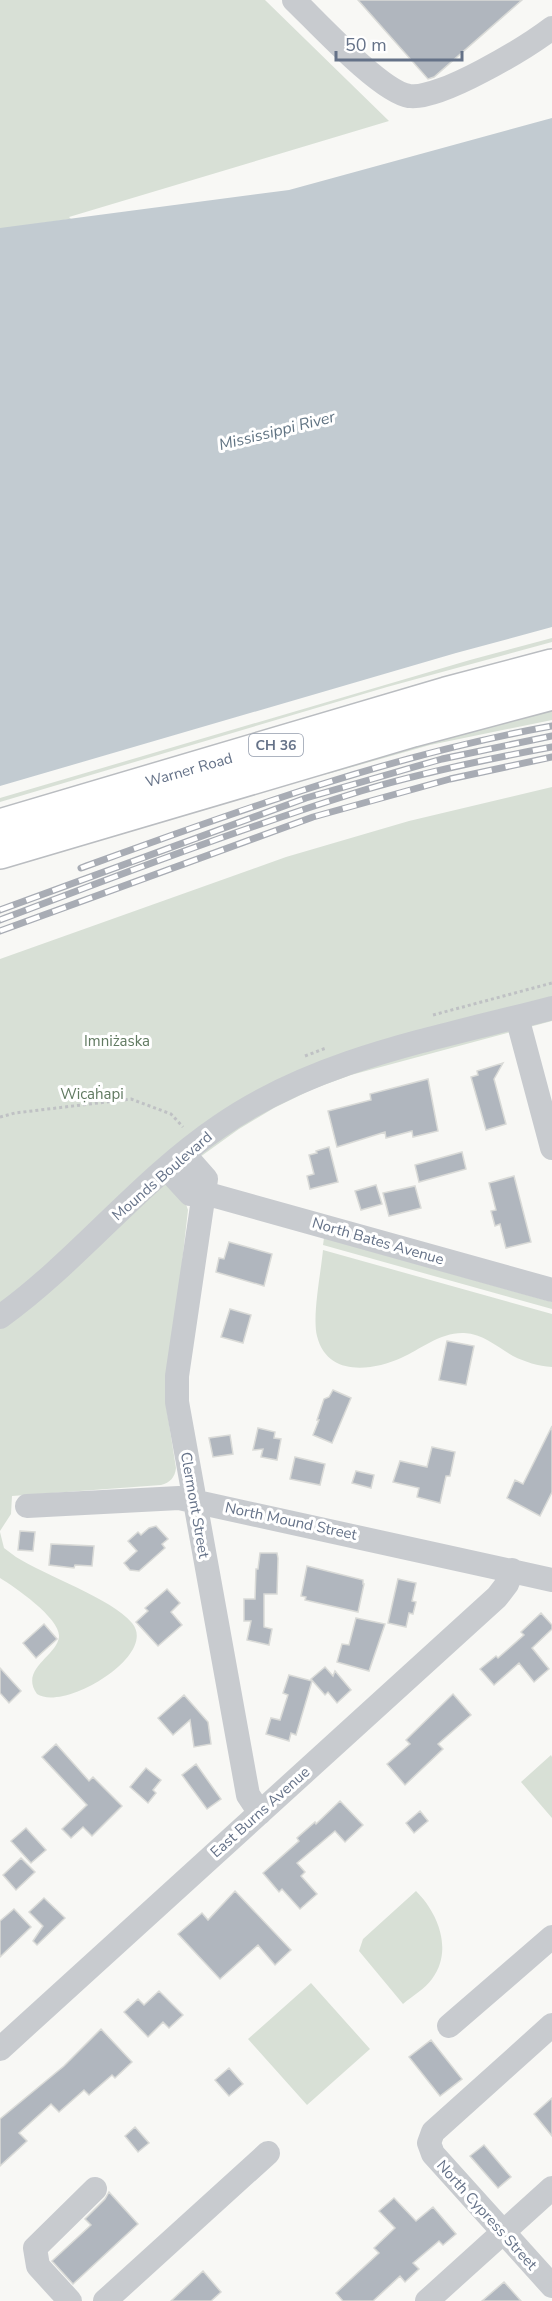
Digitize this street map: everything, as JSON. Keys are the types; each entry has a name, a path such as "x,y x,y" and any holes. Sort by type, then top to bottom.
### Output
{"highway":[{"name":"Warner Road","path":"0,826 446,694 552,666"},
{"name":"Warner Road","path":"0,852 412,730 552,693"}],"street":[{"path":"294,0 381,83 409,96 439,92 530,44 552,28"},
{"name":"Mounds Boulevard","path":"0,1317 65,1265 175,1161 219,1126 256,1102 316,1074 384,1052 552,1008"},
{"path":"517,1017 552,1148"},
{"name":"Clermont Street","path":"175,1161 206,1179 176,1389 248,1795 260,1813"},
{"name":"North Bates Avenue","path":"203,1193 552,1290"},
{"name":"North Mound Street","path":"27,1506 165,1497 194,1500 552,1580"},
{"name":"East Burns Avenue","path":"0,2049 497,1597 507,1584 512,1570"},
{"path":"449,2026 552,1937"},
{"name":"North Cypress Street","path":"551,2284 433,2154 429,2141 433,2132 552,2025"},
{"path":"105,2301 268,2153"},
{"path":"427,2301 552,2188"},
{"path":"69,2301 38,2266 35,2248 95,2189"}],"path":[{"path":"490,999 552,982"},
{"path":"0,1117 15,1113 131,1099 171,1114 183,1126"}],"green space":[{"path":"0,0 265,0 389,121 69,217 71,219 0,229"},
{"path":"552,638 552,642 387,687 0,802 0,798"},
{"path":"552,705 552,720 430,745 288,783"},
{"name":"Imniżaska","path":"552,787 552,1021 351,1075 313,1089 274,1108 239,1129 200,1157 186,1204 188,1210 166,1405 176,1468 173,1477 161,1485 12,1496 11,1514 0,1531 0,959 286,857 409,821"},
{"path":"324,1238 552,1302 552,1309 323,1245"},
{"path":"323,1250 552,1314 552,1367 522,1360 484,1338 464,1333 439,1338 401,1358 377,1366 352,1367 330,1359 322,1349 316,1327 316,1306"},
{"path":"0,1532 4,1548 16,1557 94,1596 132,1623 137,1636 132,1650 121,1664 86,1688 67,1695 50,1697 37,1694 33,1685 33,1677 57,1644 58,1630 53,1621 36,1604 0,1578"},
{"path":"551,1755 552,1757 552,1818 521,1782"},
{"path":"416,1891 437,1922 442,1957 429,1983 403,2004 359,1951 363,1939"},
{"path":"311,1983 370,2049 307,2105 248,2039"}],"water":[{"name":"Mississippi River","path":"552,118 552,627 0,786 0,228 289,190"}],"building":[{"path":"358,0 522,0 434,77 428,79"},
{"path":"503,1063 494,1079 506,1124 486,1130 471,1077 478,1075 477,1071"},
{"path":"428,1079 438,1131 413,1137 412,1131 386,1138 385,1132 337,1147 328,1111 371,1100 370,1094"},
{"path":"329,1147 338,1182 310,1189 307,1176 314,1174 309,1155"},
{"path":"462,1152 466,1169 419,1182 415,1165"},
{"path":"514,1176 531,1242 506,1248 500,1224 495,1226 491,1211 496,1210 489,1183"},
{"path":"376,1185 382,1204 361,1210 355,1191"},
{"path":"415,1186 421,1208 389,1216 383,1193"},
{"path":"229,1242 272,1254 264,1286 216,1272 219,1258 224,1259"},
{"path":"230,1309 251,1315 243,1343 221,1337"},
{"path":"447,1341 474,1346 466,1385 439,1380"},
{"path":"333,1390 351,1398 332,1443 313,1435 324,1399 329,1397"},
{"path":"552,1426 552,1492 540,1516 507,1498 515,1480 523,1484"},
{"path":"258,1428 275,1432 274,1438 281,1439 277,1460 261,1457 263,1449 253,1450"},
{"path":"230,1435 233,1454 213,1457 209,1438"},
{"path":"432,1447 455,1452 450,1476 446,1476 440,1503 417,1497 419,1488 393,1482 400,1461 427,1467"},
{"path":"295,1457 325,1464 320,1485 290,1479"},
{"path":"356,1471 374,1475 371,1488 352,1483"},
{"path":"156,1526 168,1539 162,1544 165,1548 139,1571 130,1570 124,1563 137,1551 128,1541 138,1532 141,1535 149,1528"},
{"path":"20,1531 35,1532 33,1551 18,1550"},
{"path":"51,1544 94,1546 92,1566 75,1565 74,1568 49,1565"},
{"path":"260,1553 277,1553 278,1558 277,1594 264,1594 264,1627 272,1629 269,1645 247,1640 251,1621 244,1621 244,1599 255,1599 256,1569 258,1569"},
{"path":"307,1566 363,1580 358,1612 305,1600 306,1597 301,1596"},
{"path":"398,1579 416,1583 412,1601 416,1602 413,1614 409,1613 406,1627 388,1623"},
{"path":"167,1589 180,1603 171,1612 182,1625 158,1646 136,1622 148,1611 145,1608"},
{"path":"541,1613 552,1625 552,1629 532,1648 549,1669 534,1682 519,1663 494,1685 480,1669 496,1656 498,1658 524,1635 521,1632"},
{"path":"356,1618 385,1624 369,1671 337,1662 342,1644 349,1645"},
{"path":"44,1624 57,1639 36,1658 23,1643"},
{"path":"325,1667 333,1676 335,1671 351,1690 337,1703 328,1692 325,1695 311,1679"},
{"path":"0,1668 21,1691 9,1703 0,1693"},
{"path":"289,1675 312,1681 296,1735 291,1733 289,1741 266,1734 271,1718 280,1720 288,1695 283,1693"},
{"path":"453,1694 471,1715 438,1744 443,1749 405,1785 387,1764 410,1744 406,1740"},
{"path":"184,1695 208,1722 211,1744 194,1747 190,1720 173,1735 158,1718"},
{"path":"56,1744 89,1781 93,1777 122,1806 92,1836 83,1827 71,1838 62,1829 87,1805 42,1757"},
{"path":"196,1764 221,1799 207,1809 182,1775"},
{"path":"146,1768 161,1780 153,1790 156,1793 148,1803 130,1787"},
{"path":"340,1801 363,1825 345,1842 335,1831 297,1863 305,1872 301,1876 317,1894 300,1909 282,1889 279,1892 263,1873 299,1841 297,1838"},
{"path":"420,1811 428,1821 414,1833 406,1823"},
{"path":"26,1828 46,1850 31,1863 11,1841"},
{"path":"21,1858 35,1872 16,1890 3,1875"},
{"path":"235,1891 291,1950 275,1965 258,1945 220,1979 178,1934 202,1913 208,1920"},
{"path":"44,1898 65,1918 37,1945 33,1941 43,1926 29,1912"},
{"path":"14,1909 31,1927 0,1957 0,1921"},
{"path":"159,1991 183,2015 169,2028 163,2022 148,2037 124,2012 138,1999 144,2005"},
{"path":"101,2029 132,2062 115,2078 112,2075 89,2095 84,2090 59,2112 51,2104 19,2133 27,2141 0,2166 0,2119 64,2066"},
{"path":"431,2040 462,2079 440,2096 409,2057"},
{"path":"229,2068 243,2084 229,2096 215,2080"},
{"path":"552,2098 552,2136 534,2114"},
{"path":"135,2127 149,2143 138,2152 125,2136"},
{"path":"484,2145 511,2177 498,2188 470,2156"},
{"path":"109,2192 138,2224 73,2284 52,2261 91,2225 85,2219"},
{"path":"394,2198 416,2221 433,2207 456,2234 443,2245 439,2241 413,2263 419,2269 405,2282 400,2276 373,2301 343,2301 336,2293 379,2253 374,2248 395,2228 379,2211"},
{"path":"203,2271 221,2292 211,2301 171,2301"},
{"path":"504,2282 521,2301 482,2301"}],"railway":[{"path":"81,868 256,806 372,769 491,738 552,726"},
{"path":"0,910 306,798 442,759 552,736"},
{"path":"0,920 134,869 361,791 456,766 552,747"},
{"path":"0,931 313,817 450,779 552,757"}],"park label":[{"name":"Wic̣aḣapi","path":"92,1094"}]}
